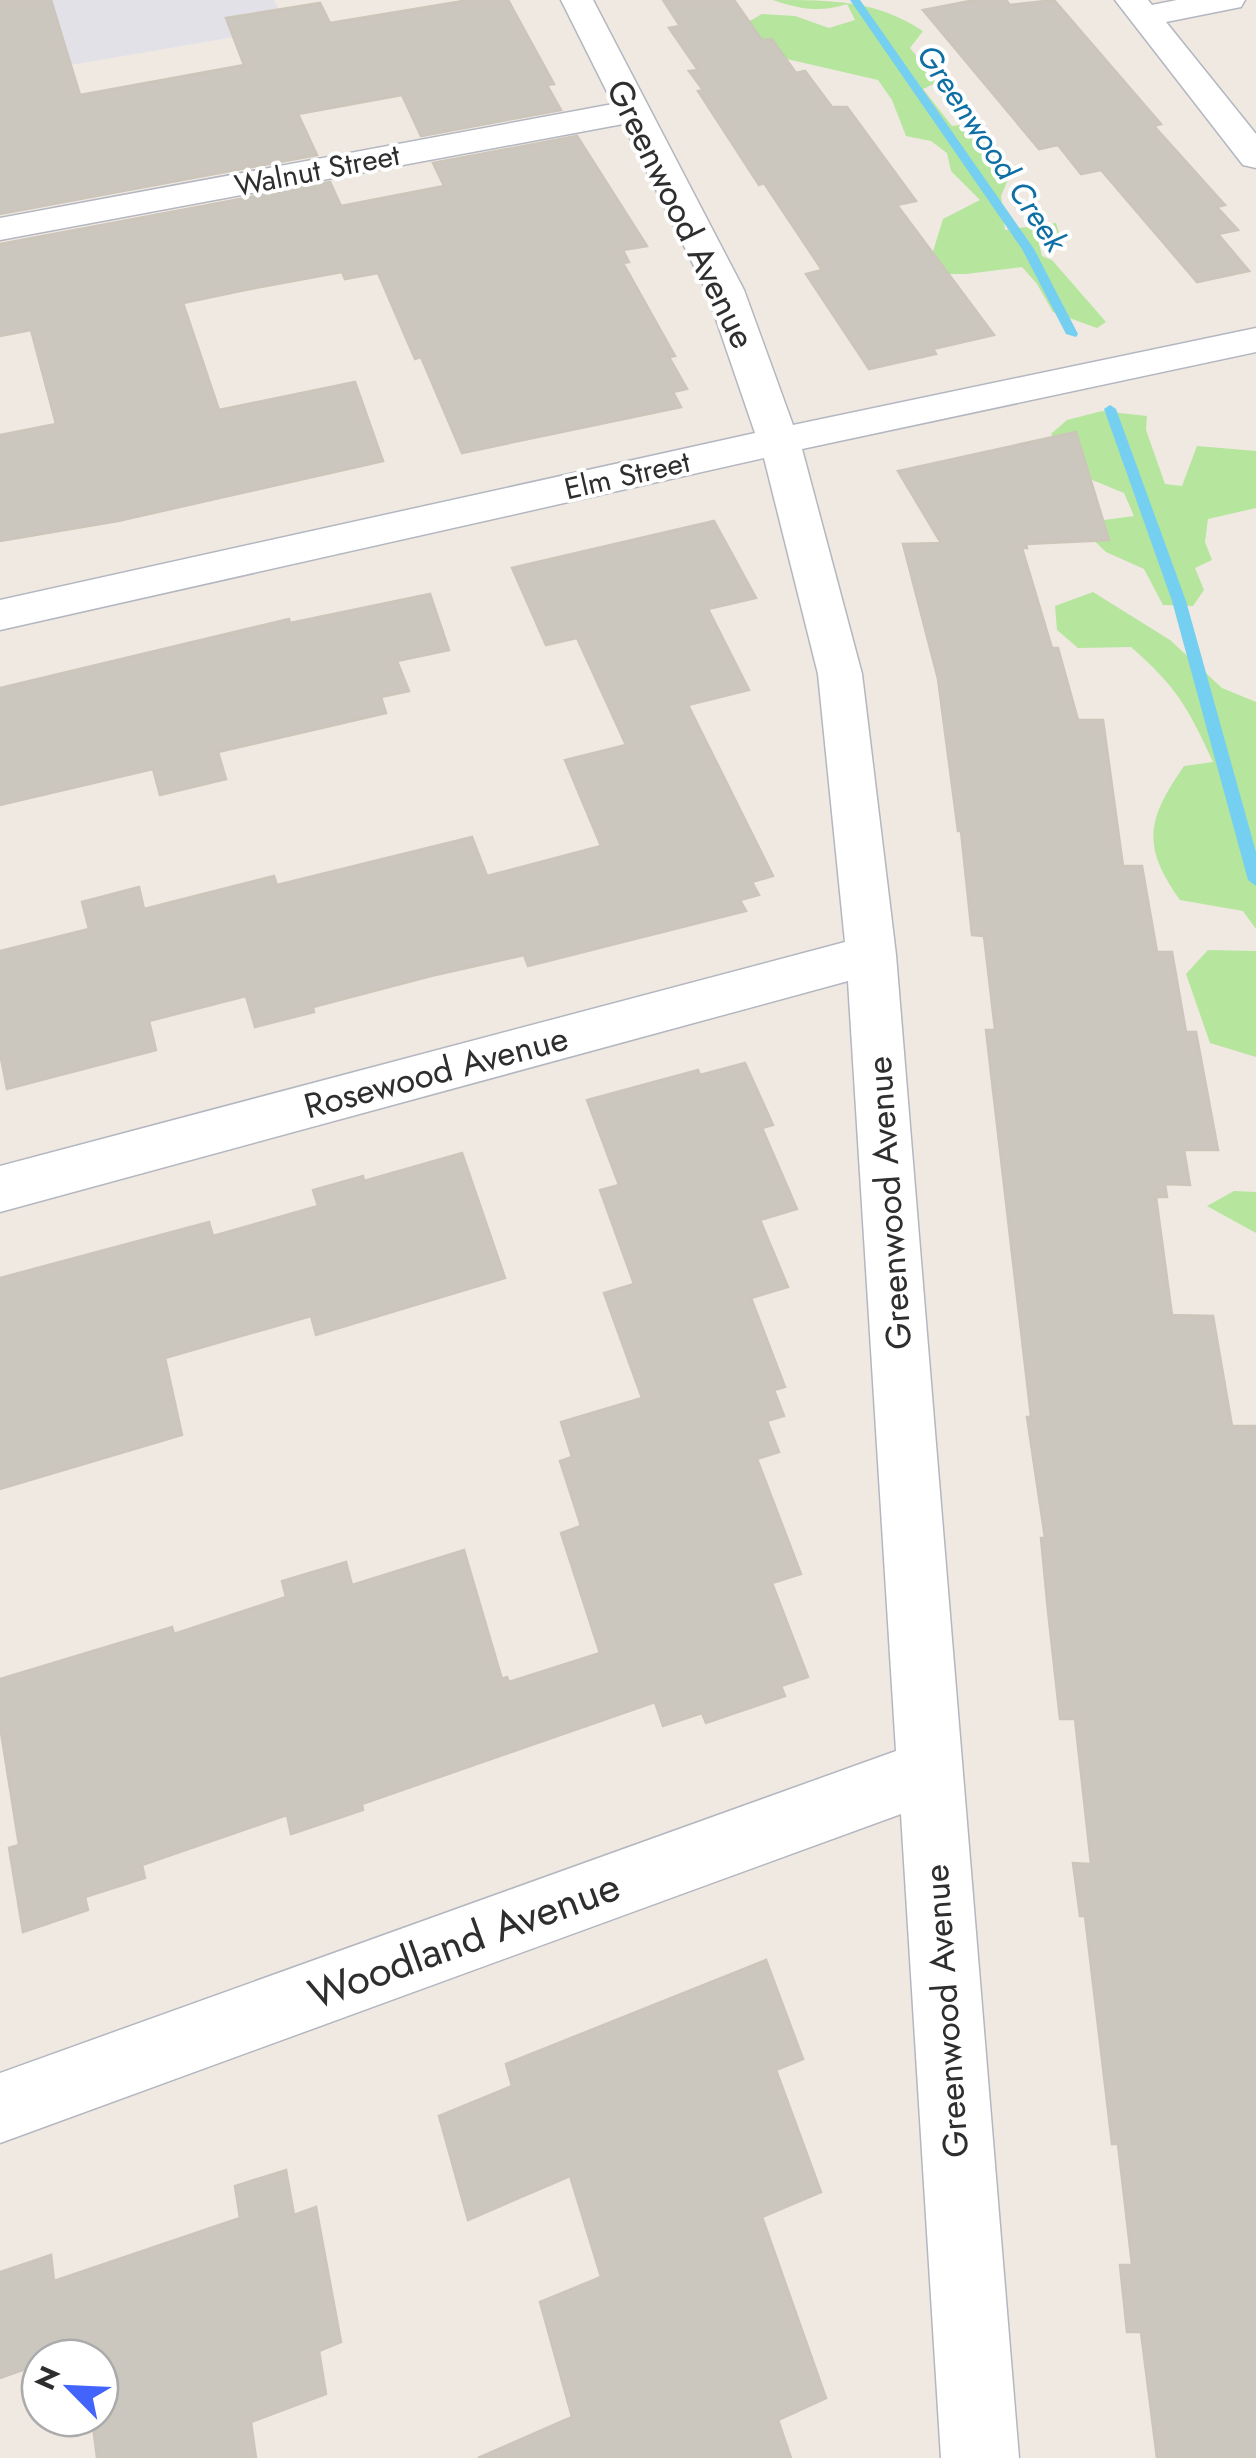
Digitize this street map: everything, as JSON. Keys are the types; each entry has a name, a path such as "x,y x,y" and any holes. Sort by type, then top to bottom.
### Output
{"street":[{"name":"Greenwood Avenue","path":"577,0 725,290 780,441 840,674 872,955 980,2458"},
{"path":"1138,8 1228,0"},
{"path":"1138,8 1256,156"},
{"name":"Walnut Street","path":"0,229 634,112"},
{"name":"Elm Street","path":"0,616 780,441 1256,340"},
{"name":"Rosewood Avenue","path":"0,1189 872,955"},
{"name":"Woodland Avenue","path":"0,2108 928,1772"}],"shaded area":[{"path":"0,0 274,0 287,28 0,77"}],"green space":[{"path":"773,0 852,4 888,13 923,31 910,48 938,82 923,89 952,126 979,123 990,134 988,148 1003,166 1007,182 1001,196 1005,230 1056,223 1060,237 1039,243 1042,256 1052,260 1106,322 1097,328 1053,312 1022,267 926,274 943,219 980,200 951,171 947,153 931,141 906,136 892,100 878,80 761,53 741,26 762,14 795,16 829,28 855,20 847,4 810,9"},
{"path":"1102,411 1147,416 1146,430 1165,484 1182,486 1197,446 1256,451 1256,508 1208,519 1205,542 1212,560 1195,568 1204,590 1193,606 1163,605 1144,569 1106,552 1086,533 1089,522 1134,516 1124,493 1080,475 1051,434 1067,420"},
{"path":"1093,592 1170,640 1222,688 1256,702 1256,929 1243,911 1180,900 1167,881 1154,848 1156,818 1162,802 1184,766 1213,762 1180,699 1131,647 1078,648 1057,630 1055,606"},
{"path":"1208,950 1256,951 1256,1057 1210,1043 1186,974"},
{"path":"1234,1191 1256,1192 1256,1233 1207,1206"}],"building":[{"path":"0,0 51,0 80,95 244,65 226,18 320,3 330,23 469,0 508,0 554,84 547,85 561,110 421,136 402,95 298,114 317,155 0,214"},
{"path":"663,0 734,0 762,40 772,39 796,73 805,71 832,107 847,107 916,201 897,205 994,335 933,349 936,354 869,369 806,274 822,270 764,183 759,185 698,91 703,90 689,71 698,70 669,28 680,26"},
{"path":"975,0 1006,0 1010,5 1054,0 1161,124 1154,126 1225,205 1217,207 1238,230 1218,234 1249,271 1197,282 1101,170 1081,174 1058,145 1039,149 923,10"},
{"path":"577,136 647,246 623,250 629,262 623,263 675,356 669,357 687,389 673,392 681,407 462,453 421,357 415,359 378,273 345,279 342,272 250,289 183,303 219,410 355,382 383,461 118,521 0,541 0,435 56,424 31,330 0,336 0,244 330,182 341,206 444,186 433,163"},
{"path":"1076,432 1109,540 1026,544 1027,548 1022,548 1052,648 1058,648 1078,720 1103,720 1123,866 1142,866 1157,952 1172,952 1186,1032 1196,1032 1218,1150 1184,1150 1190,1185 1165,1184 1167,1197 1156,1197 1172,1315 1213,1316 1232,1426 1256,1426 1256,2458 1157,2458 1141,2332 1127,2332 1120,2265 1132,2265 1118,2144 1112,2144 1085,1916 1080,1916 1073,1863 1091,1864 1075,1719 1060,1719 1041,1538 1045,1538 1027,1417 1031,1417 986,1030 995,1030 984,936 972,935 938,679 903,544 941,543 898,471"},
{"path":"714,521 756,598 708,609 749,690 688,705 773,876 752,882 759,895 740,900 746,911 528,966 524,955 431,976 313,1007 314,1012 255,1027 246,996 149,1021 156,1050 7,1089 0,1053 0,951 89,929 82,902 139,887 144,909 274,876 277,885 472,837 487,876 601,846 565,760 626,745 577,638 546,645 512,568"},
{"path":"430,594 449,650 397,661 409,691 381,697 386,713 218,752 226,779 160,795 153,769 0,805 0,688 289,619 290,623"},
{"path":"745,1063 773,1125 762,1128 797,1209 760,1220 788,1287 751,1298 785,1387 774,1390 784,1416 767,1421 779,1452 757,1459 801,1574 772,1583 808,1677 781,1686 785,1696 706,1723 702,1713 663,1726 655,1702 362,1804 363,1810 291,1834 287,1815 142,1865 145,1878 85,1897 88,1910 23,1932 9,1848 19,1845 0,1726 0,1679 172,1627 174,1634 286,1597 282,1581 346,1562 352,1585 464,1550 502,1679 507,1677 509,1682 600,1653 561,1533 581,1526 560,1461 572,1457 561,1422 642,1398 604,1293 634,1284 600,1190 619,1185 587,1100 698,1070 700,1075"},
{"path":"462,1153 505,1278 316,1335 311,1316 165,1358 182,1435 0,1489 0,1278 209,1222 213,1236 318,1206 313,1190 363,1176 364,1181"},
{"path":"766,1960 803,2059 776,2070 821,2192 762,2217 826,2398 778,2420 791,2458 478,2458 572,2417 540,2302 601,2277 570,2176 468,2220 439,2116 512,2086 506,2064"},
{"path":"286,2170 294,2215 316,2207 341,2342 319,2351 326,2394 251,2422 256,2458 97,2458 94,2438 120,2438 120,2338 20,2338 20,2371 0,2378 0,2272 51,2255 54,2281 240,2218 235,2186"}],"waterway":[{"name":"Greenwood Creek","path":"855,0 1028,249 1072,334"},
{"name":"Greenwood Creek","path":"1110,409 1179,601 1256,880"}]}
